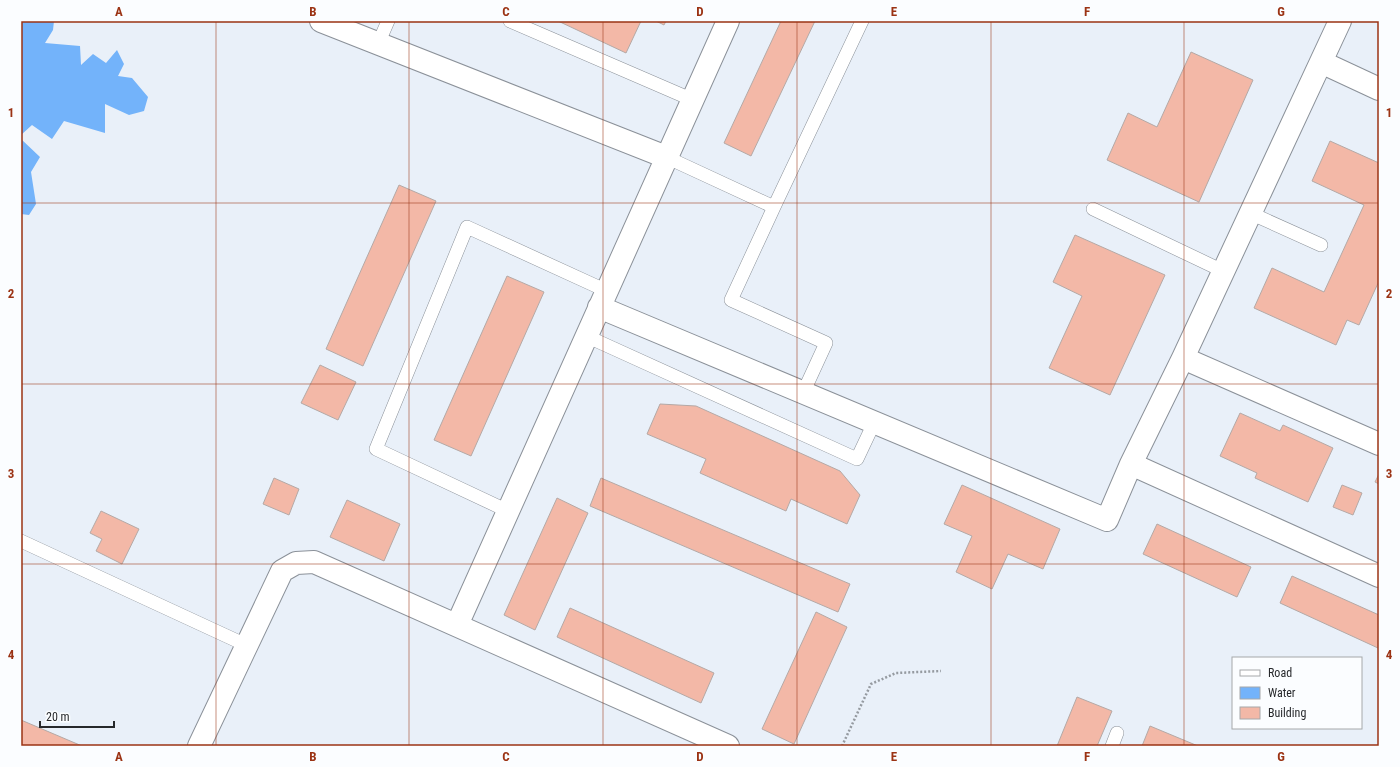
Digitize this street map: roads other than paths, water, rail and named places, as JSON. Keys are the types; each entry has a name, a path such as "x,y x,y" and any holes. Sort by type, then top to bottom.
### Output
{"street":[{"path":"321,21 666,157"},
{"path":"457,625 728,21"},
{"path":"603,299 803,393 1107,520 1131,464 1183,358 1340,21"},
{"path":"1321,62 1379,89"},
{"path":"1183,358 1378,440"},
{"path":"1131,464 1379,576"},
{"path":"199,746 282,571 296,562 314,562 728,746"}],"lane":[{"path":"378,44 388,21"},
{"path":"510,21 692,100"},
{"path":"803,393 826,343 731,300 862,21"},
{"path":"666,157 774,207"},
{"path":"1093,209 1223,272"},
{"path":"1250,213 1321,245"},
{"path":"508,511 376,449 467,227 603,299"},
{"path":"586,336 857,459 874,423"},
{"path":"21,541 246,645"},
{"path":"1112,746 1117,733"}],"water":[{"path":"21,21 54,21 53,30 45,43 80,46 81,65 93,54 106,63 117,50 124,64 118,76 132,78 148,97 144,111 129,115 105,104 105,133 64,121 52,139 32,125 21,135"},
{"path":"21,139 40,157 31,172 36,204 29,215 21,214"}]}
